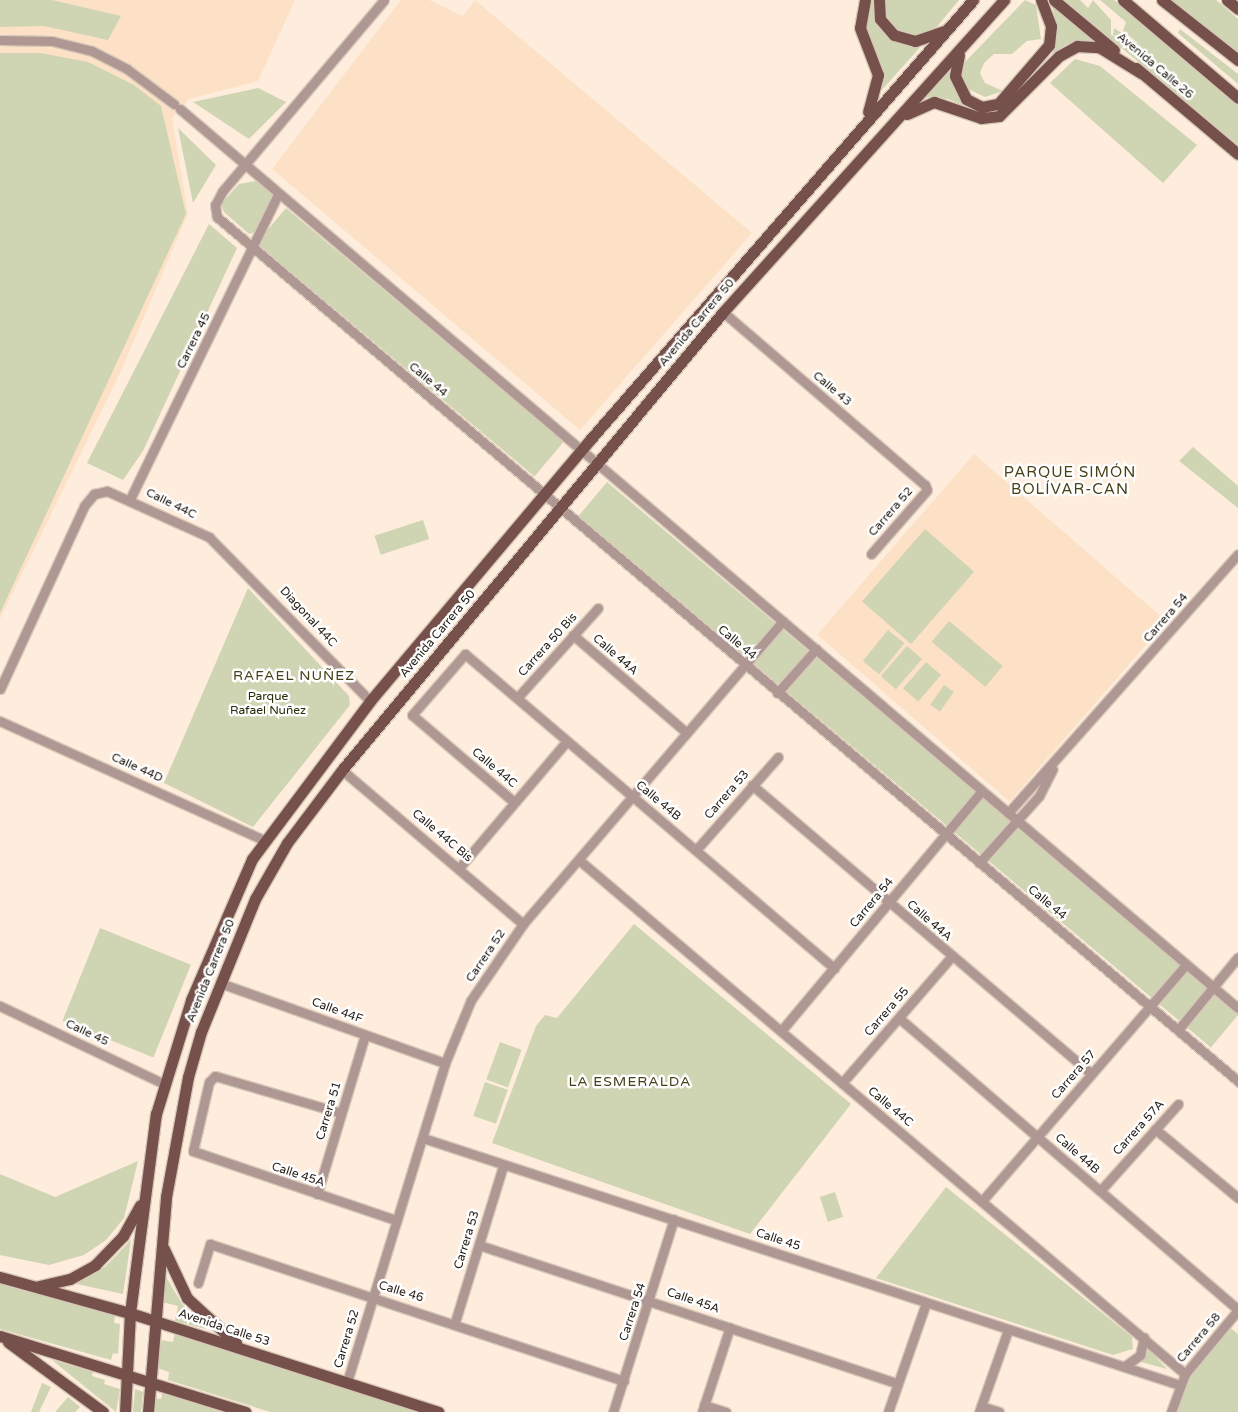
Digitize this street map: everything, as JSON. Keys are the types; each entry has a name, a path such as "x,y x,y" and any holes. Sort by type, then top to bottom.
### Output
{"main road":[{"path":"863,123 878,85 874,58 860,28 864,0"},
{"path":"879,0 880,19 901,39 916,41 952,25"},
{"name":"Avenida Carrera 50","path":"125,1412 130,1313 143,1199 164,1084 203,967 243,874 264,840 370,701 581,450 863,123 973,0"},
{"name":"Avenida Carrera 50","path":"148,1412 162,1243 177,1125 201,1032 220,983 255,899 287,843 342,770 598,465 723,312 965,46 1004,0"},
{"path":"965,46 954,69 960,91 974,104 998,104 1049,45 1050,26 1041,0"},
{"name":"Avenida Calle 26","path":"1054,0 1238,154"},
{"path":"1122,0 1238,98"},
{"path":"1162,0 1238,60"},
{"path":"1227,0 1238,10"},
{"path":"893,123 934,102 981,118 999,116 1058,56 1078,46 1098,48 1141,73"},
{"path":"34,1287 62,1282 95,1265 123,1236 143,1199"},
{"path":"162,1243 187,1298 243,1349"},
{"name":"Avenida Calle 53","path":"0,1277 130,1313 438,1412"},
{"path":"0,1336 127,1373 245,1412"},
{"path":"0,1336 103,1412"}],"street":[{"path":"243,165 384,0"},
{"path":"0,40 52,41 92,51 127,69 177,106 243,165 1238,1008"},
{"name":"Calle 44","path":"243,165 214,205 222,221 253,250 1238,1081"},
{"name":"Carrera 45","path":"130,499 253,250 278,194"},
{"name":"Calle 43","path":"723,312 925,484"},
{"name":"Carrera 52","path":"871,554 927,490 925,484"},
{"name":"Calle 44C","path":"0,690 84,506 100,492 112,491 210,537 226,552"},
{"name":"Diagonal 44C","path":"226,552 370,701"},
{"name":"Carrera 54","path":"1008,813 1054,766 1238,554"},
{"name":"Carrera 50 Bis","path":"517,698 598,608"},
{"name":"Carrera 52","path":"346,1382 445,1063 471,1000 523,924 783,622"},
{"name":"Calle 44A","path":"573,635 687,733"},
{"path":"776,693 816,649"},
{"name":"Calle 44B","path":"412,715 465,654 834,968"},
{"name":"Calle 44C","path":"412,715 514,802"},
{"name":"Calle 44D","path":"0,721 264,840"},
{"path":"460,867 567,742"},
{"name":"Carrera 53","path":"696,850 778,757"},
{"name":"Carrera 54","path":"979,863 1039,796 1054,766"},
{"name":"Calle 44C Bis","path":"342,770 460,867 523,924"},
{"name":"Calle 44A","path":"752,785 951,957 1091,1074"},
{"name":"Carrera 54","path":"780,1031 982,791"},
{"name":"Calle 44C","path":"579,860 1144,1337 1185,1374"},
{"name":"Carrera 55","path":"842,1083 951,957"},
{"path":"1178,1030 1238,957"},
{"name":"Carrera 57","path":"982,1201 1186,965"},
{"name":"Calle 44F","path":"220,983 445,1063"},
{"name":"Calle 45","path":"0,1006 164,1084"},
{"name":"Calle 44B","path":"899,1018 1238,1310"},
{"name":"Carrera 51","path":"317,1194 365,1035"},
{"name":"Calle 45A","path":"342,1113 215,1076 209,1082 193,1151 396,1220"},
{"name":"Carrera 57A","path":"1100,1190 1178,1104"},
{"path":"1155,1129 1238,1198"},
{"name":"Calle 45","path":"423,1138 503,1166 674,1219 1008,1330 1125,1366 1180,1386"},
{"name":"Carrera 53","path":"455,1322 503,1166"},
{"name":"Carrera 54","path":"613,1412 650,1300 674,1219"},
{"name":"Calle 46","path":"198,1283 210,1244 455,1322 624,1381"},
{"name":"Calle 45A","path":"479,1245 897,1383"},
{"path":"888,1412 926,1303"},
{"name":"Carrera 58","path":"1171,1412 1185,1374 1238,1310"},
{"path":"726,1412 703,1408 730,1327"},
{"path":"999,1412 980,1409 1008,1330"},
{"path":"1125,1366 1140,1355 1144,1337"}],"shaded area":[{"path":"0,0 295,0 258,81 189,99 172,118 188,214 120,373 0,619"},
{"path":"401,0 429,0 463,16 475,0 752,233 580,430 272,169"},
{"path":"974,454 1166,621 1010,802 817,634"}],"green space":[{"path":"0,0 52,0 121,16 108,40 44,26 0,27"},
{"path":"869,0 875,0 876,21 890,38 912,47 923,44 880,92 879,60 864,26"},
{"path":"885,0 959,0 935,29 919,36 895,31 886,17"},
{"path":"1025,0 1036,5 1041,39 1027,41 1012,54 994,54 984,63 980,73 985,83 1003,91 985,97 968,89 963,84 963,64"},
{"path":"1064,0 1080,0 1088,8 1093,0 1111,20 1111,35 1131,43 1113,35 1114,28 1142,46 1123,31 1126,22 1100,0 1114,0 1238,105 1238,145"},
{"path":"1169,0 1216,0 1238,19 1238,55"},
{"path":"1052,4 1093,40 1065,45 1052,56 1057,29"},
{"path":"1180,29 1238,74 1238,84 1178,33"},
{"path":"0,53 41,53 88,62 134,85 161,106 186,214 0,613"},
{"path":"1075,59 1100,66 1197,145 1163,183 1050,83"},
{"path":"951,65 952,83 959,96 967,106 988,115 948,99 923,97"},
{"path":"258,88 286,102 249,139 193,102"},
{"path":"178,128 216,165 193,203"},
{"path":"256,181 274,195 255,232 249,234 224,212 221,204 239,184"},
{"path":"286,208 564,441 535,477 256,243"},
{"path":"209,224 237,248 143,451 123,480 87,463"},
{"path":"1193,447 1238,486 1238,508 1179,461"},
{"path":"607,482 1238,1011 1238,1015 1211,1047 578,516"},
{"path":"423,520 429,539 381,555 374,536"},
{"path":"925,529 974,572 911,644 862,601"},
{"name":"Parque Rafael Nuñez","path":"248,588 349,696 350,705 253,827 164,783"},
{"path":"949,621 1003,666 985,687 932,642"},
{"path":"888,630 904,643 879,674 863,661"},
{"path":"907,646 922,659 896,689 881,676"},
{"path":"926,662 941,675 918,702 903,688"},
{"path":"944,685 954,692 940,712 930,705"},
{"path":"634,924 851,1104 750,1234 492,1143 536,1026 545,1015 557,1018"},
{"path":"100,928 191,965 153,1057 63,1021"},
{"path":"500,1042 522,1050 508,1087 486,1080"},
{"path":"485,1082 508,1090 496,1124 473,1116"},
{"path":"138,1161 124,1218 106,1240 84,1255 49,1265 0,1255 0,1174 55,1197"},
{"path":"946,1187 1132,1337 1133,1349 1113,1355 876,1278"},
{"path":"835,1192 843,1217 828,1222 820,1197"},
{"path":"131,1240 123,1294 72,1283 105,1267"},
{"path":"165,1275 182,1304 206,1329 175,1321 178,1306 162,1302"},
{"path":"0,1282 115,1315 114,1323 120,1324 118,1354 113,1353 111,1360 0,1329"},
{"path":"1229,1327 1238,1334 1238,1412 1176,1412 1188,1376"},
{"path":"175,1333 418,1412 270,1412 168,1380 169,1372 157,1368 160,1340 173,1342"},
{"path":"1148,1349 1167,1369 1141,1362"},
{"path":"52,1360 93,1372 92,1376 105,1380 104,1384 120,1389 116,1412"},
{"path":"42,1383 51,1387 39,1412 31,1412"},
{"path":"135,1389 143,1392 141,1412 133,1412"},
{"path":"163,1391 229,1412 151,1412 152,1398 161,1399"},
{"path":"68,1397 80,1407 75,1412 55,1412"}],"district":[{"name":"PARQUE SIMÓN BOLÍVAR-CAN","path":"1070,480"},
{"name":"RAFAEL NUÑEZ","path":"294,676"},
{"name":"LA ESMERALDA","path":"630,1082"}]}
